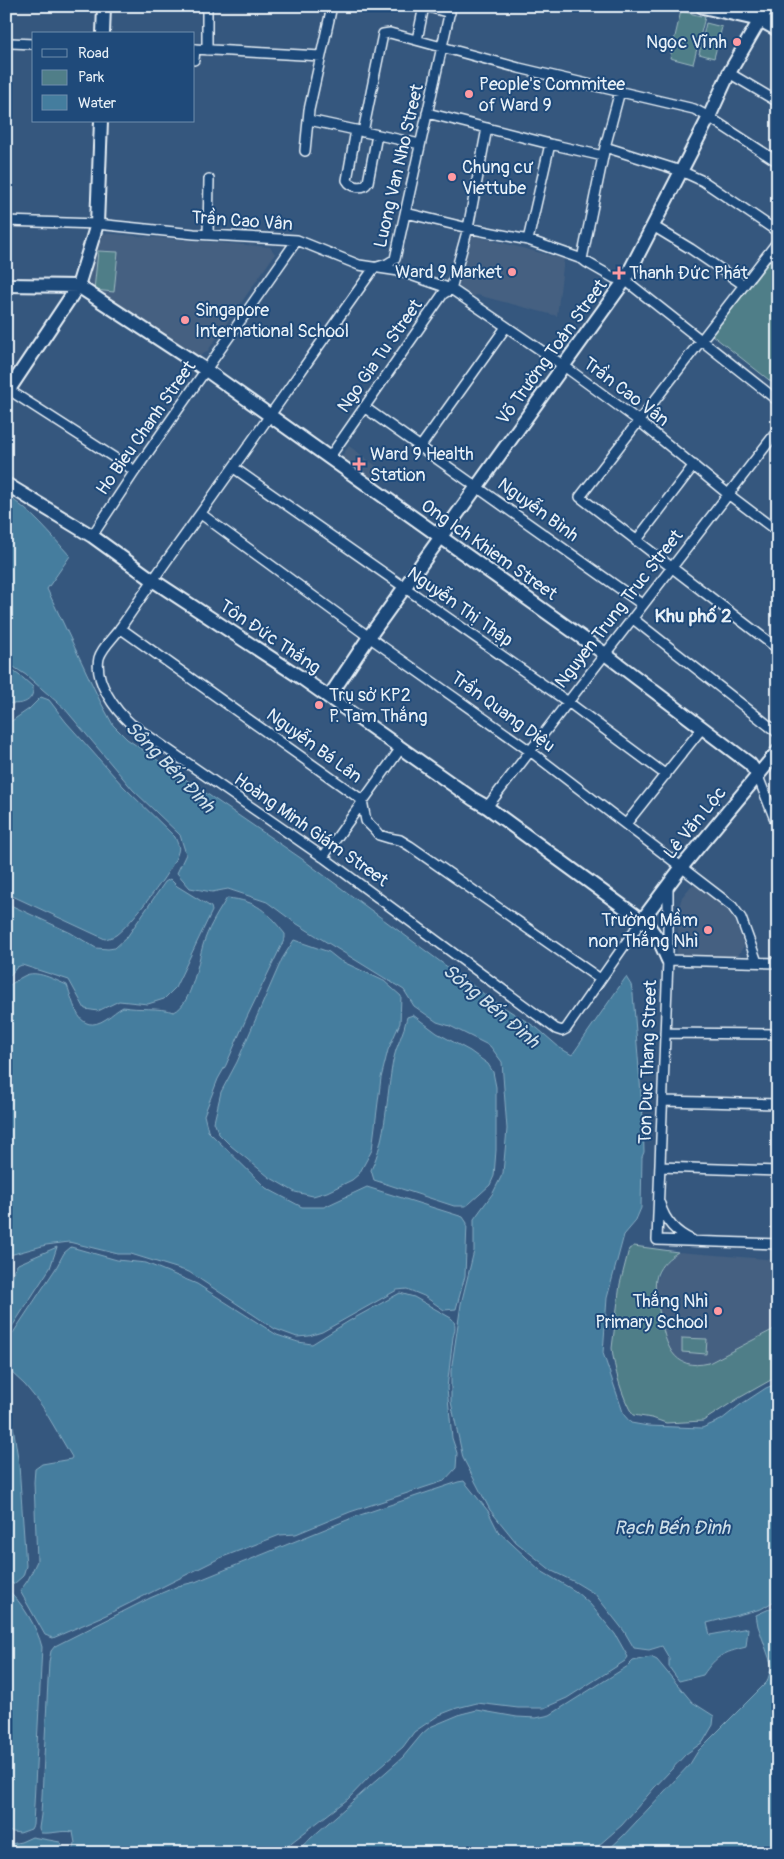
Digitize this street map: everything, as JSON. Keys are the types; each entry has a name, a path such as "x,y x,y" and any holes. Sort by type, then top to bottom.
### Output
{"main road":[{"path":"703,6 760,19 778,29"}],"street":[{"path":"104,6 104,32"},
{"path":"207,6 208,50"},
{"path":"305,152 311,100 332,6"},
{"path":"418,40 424,6 450,9"},
{"name":"Võ Trường Toản Street","path":"329,697 369,637 442,538 625,280 729,73 768,6"},
{"name":"Luong Van Nho Street","path":"152,580 234,468 269,415 374,268 395,259 450,9"},
{"path":"377,134 368,182 362,187 350,184 347,180 383,34 390,33 519,68 694,109 709,116 778,162"},
{"path":"11,43 32,44"},
{"path":"195,49 321,56"},
{"path":"729,73 778,102"},
{"path":"582,259 604,152 620,91"},
{"path":"427,113 550,144 604,152 681,171 709,184 778,232"},
{"path":"308,120 420,144"},
{"path":"101,122 97,224 78,286 8,392 135,471"},
{"path":"452,289 468,228 487,128"},
{"path":"528,240 550,144"},
{"path":"208,235 209,179"},
{"path":"406,213 528,240 582,259 614,278 625,280 778,400"},
{"name":"Trần Cao Vân","path":"6,221 97,224 208,235 297,240 359,265 399,271 452,289 564,366 639,421 728,494 778,532"},
{"path":"653,226 691,248 744,285"},
{"name":"Ho Bieu Chanh Street","path":"92,536 135,471 297,240"},
{"path":"778,241 580,497 778,649"},
{"path":"6,286 78,286"},
{"name":"Ong Ich Khiem Street","path":"78,286 206,370 605,654 750,764 757,774"},
{"name":"Ngo Gia Tu Street","path":"329,458 443,294 452,289"},
{"path":"420,446 506,327"},
{"name":"Nguyễn Bình","path":"364,407 478,486 643,605"},
{"name":"Nguyen Trung Truc Street","path":"487,807 778,430"},
{"path":"636,541 694,466"},
{"name":"Nguyễn Thị Thập","path":"234,468 568,702 666,775"},
{"name":"Tôn Đức Thắng","path":"6,484 92,536 152,580 329,697 473,800 487,807 647,924 660,942 668,960"},
{"name":"Trần Quang Diệu","path":"200,514 530,751 732,906 739,913 757,962"},
{"name":"Hoàng Minh Giám Street","path":"152,580 100,656 99,662 103,684 111,701 118,712 131,724 323,857 551,1025 562,1031 566,1029 600,979"},
{"path":"632,618 778,734"},
{"name":"Nguyễn Bá Lân","path":"120,628 362,800 366,821 379,834 400,840 410,846 600,979"},
{"path":"626,824 703,728"},
{"path":"323,857 401,748"},
{"name":"Lê Văn Lộc","path":"642,920 681,868 778,751"},
{"path":"757,774 778,826"},
{"name":"Ton Duc Thang Street","path":"668,885 668,960 657,1240 695,1242"},
{"path":"600,979 642,920"},
{"path":"668,960 778,963"},
{"path":"665,1033 778,1034"},
{"path":"663,1100 778,1104"},
{"path":"660,1167 778,1171"},
{"path":"659,1200 670,1224 677,1231 695,1242 778,1244"}],"shaded area":[{"name":"Singapore International School","path":"101,233 270,247 275,254 207,352 199,356 86,287"},
{"name":"Ward 9 Market","path":"472,236 564,259 557,316 477,295 472,297 458,286"},
{"name":"Ward 9 Health Station","path":"349,446 379,468 369,483 338,461"},
{"name":"Trường Mầm non Thắng Nhì","path":"697,885 727,907 733,914 744,946 737,957 677,955 679,907 682,897 691,886"},
{"name":"Thắng Nhì Primary School","path":"678,1252 778,1260 778,1327 709,1363 699,1366 691,1365 676,1358 671,1352 663,1333 656,1295 656,1283 662,1265"}],"green space":[{"path":"681,11 705,17 693,64 670,58"},
{"path":"706,23 722,27 714,58 699,54"},
{"path":"98,251 118,252 114,292 94,290"},
{"path":"778,251 778,387 712,335"},
{"path":"634,1246 678,1252 668,1259 661,1268 655,1285 665,1335 672,1353 686,1363 696,1365 709,1363 778,1327 778,1376 703,1421 666,1423 652,1418 633,1415 619,1383 612,1348 620,1284 629,1249"},
{"path":"682,1338 707,1339 706,1354 682,1352"}],"water":[{"name":"Rạch Bến Đình","path":"6,495 48,531 70,556 47,589 100,701 113,725 127,739 302,859 492,1000 537,1028 560,1048 572,1055 626,977 631,985 643,1119 644,1152 642,1157 641,1208 635,1222 624,1235 607,1298 603,1353 624,1415 631,1423 648,1426 702,1428 721,1420 766,1388 778,1383 778,1599 761,1609 707,1623 710,1635 748,1628 746,1647 721,1656 712,1663 703,1675 679,1681 669,1667 669,1658 662,1646 649,1650 634,1648 624,1631 595,1594 552,1571 516,1542 490,1510 463,1458 451,1402 451,1371 461,1304 474,1251 474,1219 493,1193 503,1173 507,1129 502,1062 490,1046 450,1026 437,1022 414,1006 404,990 294,922 267,902 228,889 212,892 190,888 177,873 186,854 180,835 133,790 65,709 26,675 6,662"},
{"path":"6,666 33,687 31,697 25,702 16,704 6,703"},
{"path":"41,697 49,700 123,786 175,837 178,845 179,850 175,860 151,896 123,929 116,935 105,939 6,893 6,725 29,709"},
{"path":"170,879 177,886 211,907 212,911 175,988 164,999 148,1004 119,1001 98,1011 85,1009 69,980 22,965 17,967 6,980 6,903 71,933 96,948 115,948 127,937 165,882"},
{"path":"227,898 238,899 261,908 285,934 285,938 218,1079 204,1115 208,1131 266,1188 302,1207 324,1207 367,1187 463,1217 467,1223 465,1276 456,1309 444,1310 424,1296 407,1289 397,1290 322,1332 297,1337 275,1329 189,1272 131,1254 118,1254 69,1242 46,1245 6,1256 6,987 29,974 40,974 57,980 67,985 79,1016 89,1024 106,1019 123,1007 174,1012 186,1000 207,934"},
{"path":"294,940 329,952 339,960 384,981 401,996 400,1023 388,1050 381,1078 372,1150 359,1174 352,1180 327,1192 313,1196 295,1192 269,1177 219,1134 214,1122 221,1092 237,1062 282,959"},
{"path":"413,1015 437,1033 470,1051 488,1064 493,1072 496,1087 494,1176 490,1185 466,1206 454,1206 374,1180 371,1170 383,1130 394,1055 407,1017"},
{"path":"57,1247 50,1268 6,1336 6,1293 12,1282 14,1269 18,1264"},
{"path":"71,1247 117,1260 146,1263 197,1284 277,1335 298,1342 312,1344 400,1293 414,1297 451,1318 455,1327 447,1388 452,1438 457,1453 456,1468 444,1481 350,1512 296,1534 280,1535 220,1558 106,1615 53,1638 45,1635 20,1591 28,1580 37,1561 35,1469 42,1464 71,1459 72,1457 42,1406 25,1385 11,1372 6,1363 7,1342 64,1253"},
{"path":"6,1379 19,1465 26,1566 23,1576 14,1584 6,1581"},
{"path":"464,1481 488,1511 498,1531 541,1571 575,1591 590,1604 615,1634 628,1657 625,1661 567,1698 544,1708 518,1708 477,1703 439,1715 414,1732 403,1747 370,1776 348,1799 292,1842 282,1853 73,1853 75,1843 73,1832 41,1833 39,1828 49,1662 51,1651 55,1646 178,1586 195,1582 357,1516"},
{"path":"6,1588 18,1600 28,1615 37,1631 42,1647 33,1825 31,1829 20,1833 6,1831"},
{"path":"778,1605 778,1853 605,1853 690,1764 698,1751 767,1682 772,1666 756,1615"},
{"path":"651,1657 657,1660 692,1702 714,1716 713,1725 703,1742 686,1754 622,1825 590,1853 294,1853 403,1757 430,1727 461,1714 477,1710 517,1717 536,1718 550,1715 633,1661"},
{"path":"32,1837 60,1842 62,1844 62,1853 6,1853 6,1845 21,1842"}],"place":[{"name":"Ngọc Vĩnh","path":"737,42"},
{"name":"People's Commitee of Ward 9","path":"469,94"},
{"name":"Chung cư Viettube","path":"452,177"},
{"name":"Ward 9 Market","path":"512,272"},
{"name":"Thanh Đức Phát","path":"619,273"},
{"name":"Singapore International School","path":"185,320"},
{"name":"Ward 9 Health Station","path":"359,464"},
{"name":"Trụ sở KP2 P. Tam Thắng","path":"319,705"},
{"name":"Trường Mầm non Thắng Nhì","path":"708,930"},
{"name":"Thắng Nhì Primary School","path":"718,1311"}],"district":[{"name":"Khu phố 2","path":"693,616"}],"water label":[{"name":"Sông Bến Đình","path":"170,767"},
{"name":"Sông Bến Đình","path":"491,1006"}]}
